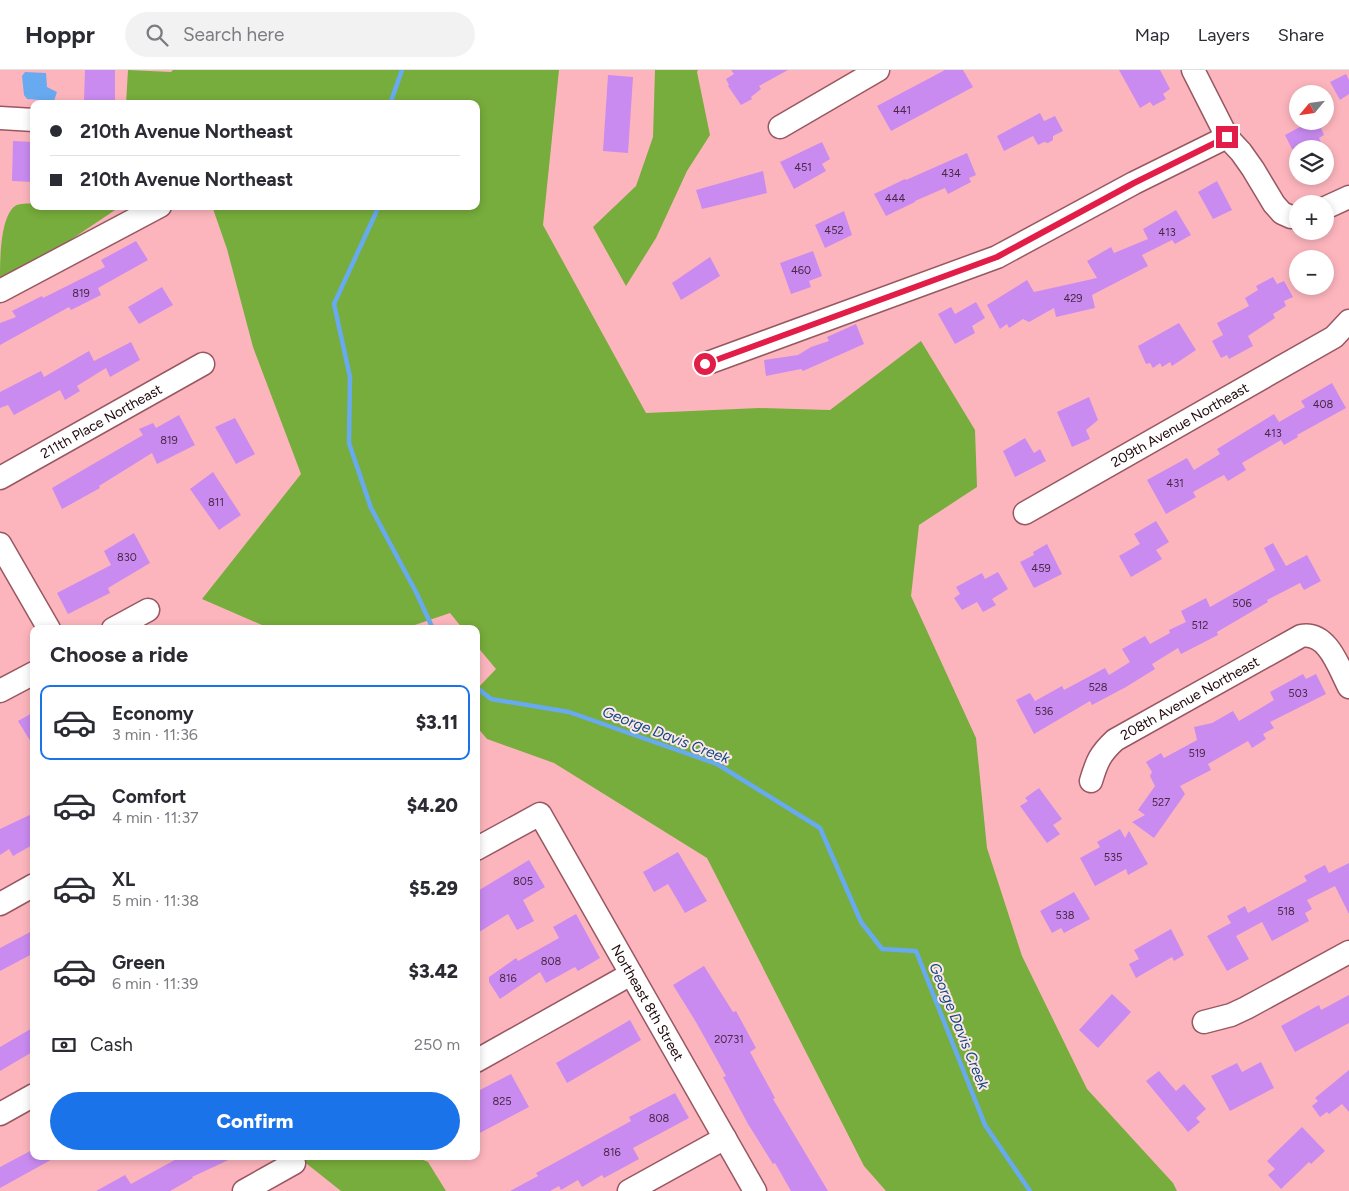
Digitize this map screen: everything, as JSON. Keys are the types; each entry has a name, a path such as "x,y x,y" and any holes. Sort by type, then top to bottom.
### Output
{"street":[{"path":"780,127 878,70"},
{"path":"1193,70 1227,137 1241,152 1274,204 1289,214"},
{"path":"0,118 30,120"},
{"path":"705,364 997,257 1134,183 1227,137"},
{"path":"1334,204 1349,197"},
{"path":"0,291 152,210"},
{"name":"209th Avenue Northeast","path":"1024,513 1342,329"},
{"name":"211th Place Northeast","path":"0,478 203,364"},
{"path":"0,544 47,625"},
{"path":"121,625 148,610"},
{"name":"208th Avenue Northeast","path":"1091,781 1096,761 1115,740 1288,642 1308,635 1319,639 1326,646 1349,687"},
{"path":"0,691 30,675"},
{"name":"Northeast 8th Street","path":"480,847 540,814 755,1191"},
{"path":"0,904 30,887"},
{"path":"1204,1022 1231,1015 1246,1008 1349,952"},
{"path":"480,1059 630,974"},
{"path":"0,1114 30,1097"},
{"path":"629,1191 725,1138"},
{"path":"244,1191 294,1163"}],"green space":[{"path":"128,70 171,72 173,70 559,70 543,225 646,413 759,408 830,410 921,341 975,430 977,487 919,525 911,596 976,738 987,848 1022,956 1087,1089 1173,1183 1177,1191 886,1191 864,1166 707,858 554,763 487,739 480,731 480,686 496,669 480,650 480,625 460,625 450,613 415,625 262,625 202,599 301,474 253,347 227,249 213,210 480,210 480,100 126,100"},
{"path":"655,70 698,70 710,135 687,171 656,238 626,286 593,227 636,186 653,137"},
{"path":"30,203 30,210 115,210 63,245 0,280 2,240 6,220 15,206"},
{"path":"302,1160 423,1160 428,1162 446,1191 341,1191"}],"water":[{"path":"25,72 46,73 47,87 57,92 54,100 27,99 24,95 22,76"}],"building":[{"path":"85,70 115,70 115,100 84,100"},
{"path":"731,70 788,70 759,86 761,89 751,97 752,99 741,105 728,86 726,79 734,74"},
{"path":"945,70 963,70 973,87 891,131 877,106"},
{"path":"1119,70 1160,70 1170,89 1163,94 1166,99 1153,106 1150,102 1140,108"},
{"path":"1346,74 1349,80 1349,94 1340,100 1334,89 1334,85 1330,82"},
{"path":"608,75 633,77 628,153 603,151"},
{"path":"1040,113 1044,121 1055,116 1063,131 1053,136 1053,140 1048,143 1044,142 1038,145 1033,136 1004,151 997,136"},
{"path":"1294,130 1322,130 1324,135 1319,138 1320,140 1289,140 1289,143 1285,135"},
{"path":"13,141 30,142 30,182 12,181"},
{"path":"822,142 830,159 822,164 826,171 794,189 780,162"},
{"path":"967,153 976,175 969,178 971,182 948,194 945,188 886,216 874,194"},
{"path":"763,171 767,193 702,209 696,190"},
{"path":"1217,181 1232,210 1213,219 1198,192"},
{"path":"1176,210 1191,235 1175,244 1172,240 1142,255 1148,266 1092,295 1095,308 1056,317 1054,308 1029,322 1023,319 1009,328 1007,324 1000,329 987,305 1027,280 1034,292 1097,278 1087,261 1111,247 1114,253 1148,239 1143,229"},
{"path":"844,211 852,235 825,248 815,225"},
{"path":"136,241 148,260 98,288 101,295 71,310 69,307 0,345 0,323 16,317 12,311 42,296 43,298 105,267 101,260"},
{"path":"813,251 822,276 809,281 811,287 791,294 780,263"},
{"path":"710,257 720,276 681,300 672,283"},
{"path":"1273,277 1277,284 1284,281 1289,290 1289,295 1293,297 1284,301 1286,306 1273,314 1275,318 1248,336 1253,346 1229,359 1227,355 1221,358 1212,341 1223,335 1217,323 1249,306 1245,298 1258,290 1256,286"},
{"path":"162,287 173,305 139,324 128,307"},
{"path":"976,302 985,318 972,326 975,333 955,344 938,314 951,307 955,314"},
{"path":"1179,323 1196,350 1172,366 1170,362 1162,367 1160,363 1153,368 1150,363 1146,364 1138,346"},
{"path":"856,324 864,344 803,371 801,369 766,376 764,360 798,355 811,347 829,341 827,337"},
{"path":"131,342 140,360 110,377 106,368 77,386 80,391 65,400 60,390 14,415 8,405 0,408 0,392 41,371 44,377 89,351 94,361"},
{"path":"1332,383 1346,408 1297,435 1298,437 1284,445 1281,440 1242,463 1246,470 1228,481 1224,475 1218,478 1193,492 1196,497 1166,514 1147,480 1187,458 1194,470 1220,454 1217,449 1274,414 1279,422 1305,407 1301,401"},
{"path":"1089,397 1098,420 1086,430 1090,439 1072,447 1057,412"},
{"path":"179,415 195,445 157,464 152,453 99,486 100,488 62,509 52,488 143,435 139,429 153,423 156,428"},
{"path":"235,418 255,454 236,464 215,427"},
{"path":"1025,438 1034,453 1040,449 1046,461 1015,477 1003,451"},
{"path":"213,472 241,515 219,530 190,489"},
{"path":"1156,521 1169,542 1156,550 1162,559 1131,577 1119,556 1140,544 1134,534"},
{"path":"134,533 150,563 108,588 110,593 68,614 57,593 111,565 104,551"},
{"path":"1273,543 1286,566 1307,555 1321,581 1304,590 1300,583 1267,600 1268,602 1217,632 1218,635 1181,654 1178,648 1152,664 1155,669 1126,687 1092,705 1090,701 1034,734 1016,700 1030,693 1035,701 1062,686 1064,690 1105,668 1109,675 1130,662 1122,649 1145,636 1150,644 1170,633 1169,630 1186,622 1181,611 1206,598 1210,607 1275,570 1264,548"},
{"path":"1047,544 1062,574 1034,588 1020,562 1034,555 1033,552"},
{"path":"998,572 1008,589 992,599 996,605 983,612 977,602 962,610 954,598 960,594 956,587 982,573 985,579"},
{"path":"1303,674 1306,679 1316,674 1326,694 1270,722 1274,728 1263,734 1266,739 1252,748 1248,741 1208,764 1211,770 1180,786 1185,794 1154,838 1132,822 1145,815 1138,810 1155,786 1150,776 1152,772 1146,762 1161,753 1164,758 1197,740 1194,727 1212,723 1233,711 1239,721 1274,700 1270,692"},
{"path":"30,714 30,740 18,721"},
{"path":"1039,788 1062,819 1053,825 1060,834 1047,843 1020,806 1028,801 1025,798"},
{"path":"30,815 30,846 13,856 9,849 0,855 0,829"},
{"path":"1120,829 1125,838 1129,831 1148,864 1128,875 1126,869 1095,886 1080,858 1100,847 1097,842"},
{"path":"678,852 707,901 685,913 668,884 654,892 643,872"},
{"path":"529,860 545,887 523,900 534,921 517,930 508,914 480,932 480,890"},
{"path":"1349,863 1349,914 1335,886 1307,900 1312,909 1305,913 1309,921 1272,941 1262,922 1236,936 1249,959 1227,971 1207,936 1231,923 1227,916 1245,906 1248,913 1307,881 1304,876 1325,865 1329,873"},
{"path":"1074,892 1090,919 1064,933 1061,928 1052,933 1040,911"},
{"path":"576,914 600,958 578,971 575,967 546,983 540,972 500,999 489,982 489,977 516,958 518,961 559,938 553,927"},
{"path":"1171,929 1184,955 1174,961 1172,957 1136,978 1129,964 1139,959 1134,950"},
{"path":"30,932 30,955 0,971 0,948"},
{"path":"704,966 733,1012 736,1011 756,1048 750,1052 775,1098 773,1099 828,1191 791,1191 775,1163 773,1164 748,1124 723,1077 726,1076 673,985"},
{"path":"1112,994 1131,1012 1098,1048 1079,1030"},
{"path":"1349,995 1349,1023 1295,1052 1281,1026 1319,1005 1321,1010"},
{"path":"630,1020 641,1040 567,1083 556,1063"},
{"path":"30,1029 30,1053 0,1071 0,1047"},
{"path":"1261,1062 1274,1088 1230,1111 1211,1076 1237,1063 1242,1072"},
{"path":"1349,1070 1349,1112 1342,1104 1329,1114 1327,1112 1320,1117 1312,1106 1318,1101 1315,1098"},
{"path":"1159,1071 1176,1091 1184,1084 1206,1109 1196,1118 1200,1122 1188,1132 1146,1081"},
{"path":"511,1074 529,1107 480,1133 480,1090"},
{"path":"675,1093 689,1118 633,1148 639,1159 604,1178 602,1175 582,1187 578,1180 561,1190 559,1186 550,1191 510,1191 538,1176 536,1173 631,1121 629,1117"},
{"path":"1302,1127 1325,1151 1311,1164 1309,1162 1281,1189 1268,1175 1275,1169 1267,1161"},
{"path":"30,1151 30,1160 51,1160 0,1188 0,1167"},
{"path":"175,1160 228,1160 192,1177 170,1191 96,1191 125,1175 131,1184"}],"waterway":[{"name":"George Davis Creek","path":"391,100 402,70"},
{"name":"George Davis Creek","path":"377,210 334,304 350,377 349,443 371,508 416,592 431,625"},
{"name":"George Davis Creek","path":"480,690 491,699 569,712 717,764 820,828 861,922 882,949 916,951 985,1125 1030,1191"}],"route":[{"path":"705,364 997,257 1134,183 1227,137"}]}
